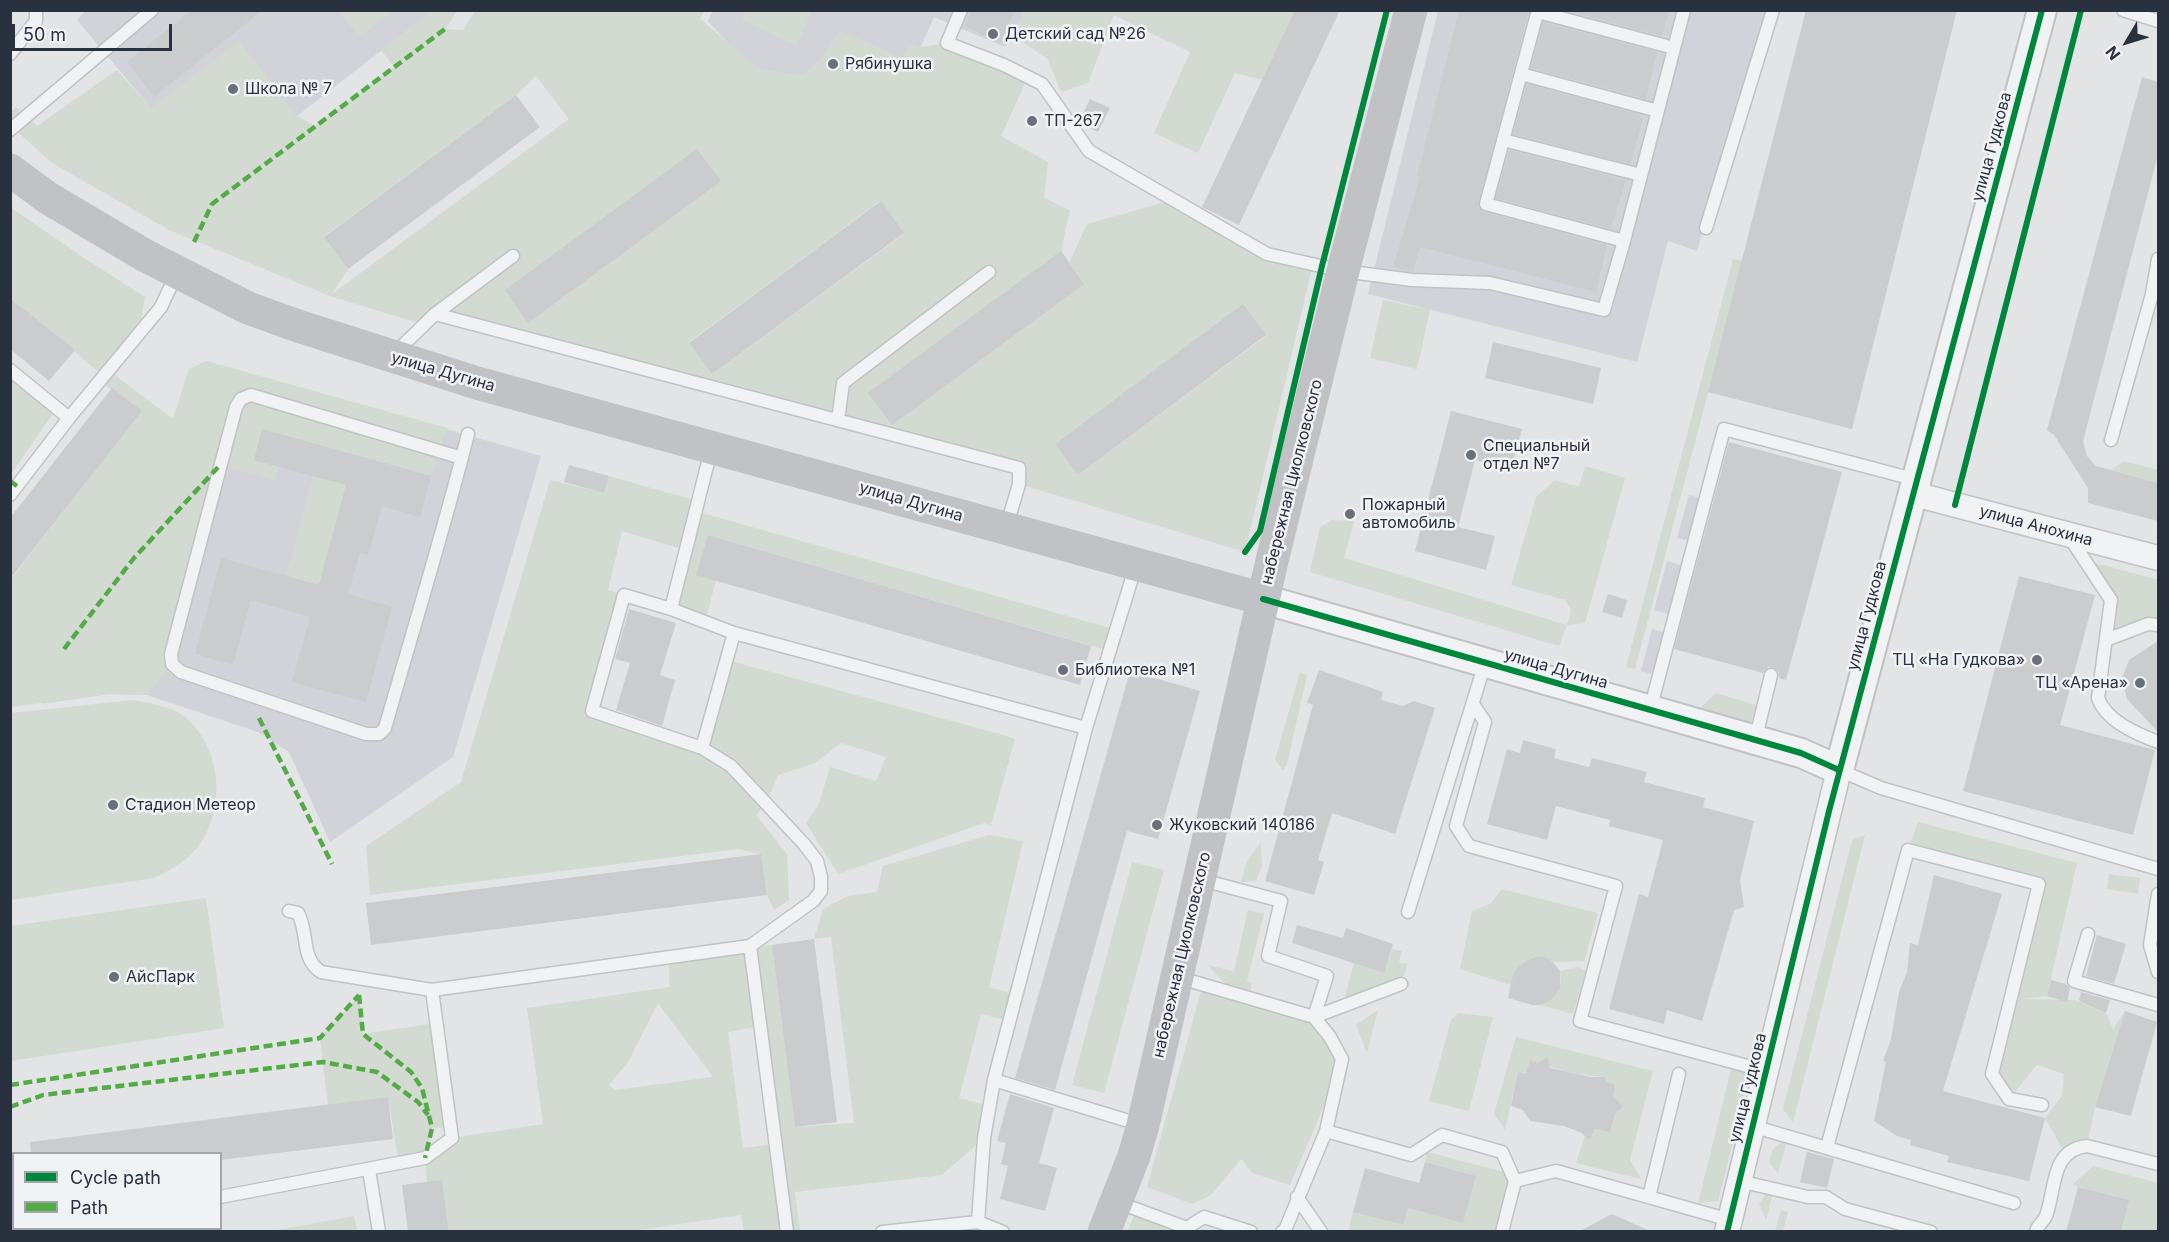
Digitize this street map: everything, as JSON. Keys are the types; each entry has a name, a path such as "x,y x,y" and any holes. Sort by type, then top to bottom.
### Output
{"main road":[{"name":"набережная Циолковского","path":"1104,1232 1134,1156 1143,1125 1263,599 1343,270 1411,10"},
{"name":"улица Дугина","path":"10,170 48,198 104,232 248,308 392,357 1263,599"}],"street":[{"name":"улица Гудкова","path":"1728,1226 1839,770 2042,10"},
{"name":"улица Анохина","path":"1915,487 2067,534 2158,558"},
{"name":"улица Дугина","path":"1263,599 1801,753 1839,770"}],"lane":[{"path":"10,54 36,21 36,10"},
{"path":"11,128 153,10"},
{"path":"961,10 947,44 1004,65 1042,84 1089,151 1267,254 1343,270 1412,280 1490,283 1604,310 1683,10"},
{"path":"1706,228 1773,10"},
{"path":"2123,10 2158,21"},
{"path":"1624,241 1486,204 1538,11 1674,48"},
{"path":"1521,74 1658,111"},
{"path":"1503,140 1641,175"},
{"path":"392,357 435,314 513,256"},
{"path":"2111,440 2152,294 2158,259"},
{"path":"10,495 69,418 161,307 178,272"},
{"path":"838,420 843,383 989,272"},
{"path":"435,314 1019,468 1019,484 1005,529"},
{"path":"10,370 69,418"},
{"path":"462,458 251,395 242,399 236,407 174,643 172,664 181,672 366,734 379,734 385,728 462,458 468,434"},
{"path":"1650,710 1724,429 1915,487"},
{"path":"671,609 711,446"},
{"path":"2067,534 2111,600 2098,698 2102,708 2140,735 2158,742"},
{"path":"978,1222 984,1138 994,1080 1086,728 1136,565"},
{"path":"289,911 298,913 303,922 308,958 312,966 321,972 432,990 750,946 813,901 821,891 821,877 817,861 804,844 730,766 702,748 592,711 624,595 671,609 734,633 1086,728"},
{"path":"2106,640 2148,624 2158,626"},
{"path":"702,748 734,633"},
{"path":"1408,912 1485,663"},
{"path":"1755,741 1771,675"},
{"path":"1473,704 1485,722 1456,826 1470,846 1616,886 1580,1021 1766,1071"},
{"path":"1839,770 1881,788 2158,869"},
{"path":"1827,1147 1908,850 2039,884 1992,1074 2008,1099 2042,1105"},
{"path":"1200,880 1281,901 1268,956 1327,976 1314,1017"},
{"path":"2158,894 2150,945 2158,972"},
{"path":"2088,934 2074,981 2158,1005"},
{"path":"750,946 787,1232"},
{"path":"1176,977 1314,1017 1330,1036 1342,1059 1326,1131 1285,1230 1282,1232"},
{"path":"1314,1017 1401,984"},
{"path":"222,1197 425,1158 452,1138 432,990"},
{"path":"1648,1197 1679,1074"},
{"path":"994,1080 1143,1125"},
{"path":"1752,1126 2014,1203"},
{"path":"1326,1131 1411,1155 1442,1134 1502,1152 1515,1181 1502,1232"},
{"path":"2036,1232 2046,1216 2058,1165 2077,1147 2087,1146 2158,1164"},
{"path":"369,1170 379,1232"},
{"path":"1515,1181 1556,1171 1648,1197 1728,1226"},
{"path":"1739,1181 1808,1197 1826,1197 1845,1209 1930,1232"},
{"path":"1297,1197 1321,1232"},
{"path":"1116,1201 1187,1230 1204,1217 1251,1232"},
{"path":"882,1232 978,1222 1003,1232"}],"shaded area":[{"name":"Школа № 7","path":"86,10 432,11 297,116 151,108 77,20"},
{"name":"Рябинушка","path":"713,10 1115,11 1047,58 1011,35 1005,47 934,17 889,119 803,76 761,70 737,53 708,21"},
{"path":"746,10 812,11 797,46 741,20"},
{"path":"338,11 393,11 359,37"},
{"path":"432,11 457,11 446,29 463,30 475,11 704,11 700,19 761,70 803,75 822,57 839,30 902,58 910,43 921,47 947,43 1028,77 1001,136 1048,162 1044,198 1070,210 1061,251 1069,263 1087,224 1173,200 1267,254 1313,264 1245,552 1019,484 1019,468 435,314 422,324 330,296 169,230 52,163 11,126 10,113 16,107 37,126 117,70 151,108 239,41 297,116 315,126 394,67 381,50","holes":["536,76 569,119 332,294 348,269 324,236 516,95","880,201 904,234 712,374 689,342","1243,305 1266,336 1078,475 1055,444"]},
{"path":"1024,11 1295,11 1262,80 1235,73 1198,153 1154,133 1190,52 1114,15 1088,83 1061,92 1047,58 1011,35"},
{"path":"1438,11 1767,11 1697,251 1668,241 1637,362 1368,294"},
{"path":"10,207 145,297 139,333 108,370 173,419 189,369 206,361 447,428 431,476 262,430 254,460 279,467 275,481 221,465 172,664 147,695 109,694 11,707 11,579 141,411 99,381 103,376 11,298"},
{"path":"1733,259 1743,261 1635,669 1626,667"},
{"path":"1383,300 1430,310 1417,369 1370,358"},
{"path":"206,361 541,456 453,757 330,842 289,752 258,732 147,695 109,694 41,704 175,460"},
{"path":"11,370 57,408 11,474"},
{"path":"2124,461 2158,470 2158,483 2111,470"},
{"path":"1585,466 1625,478 1585,623 1567,625 1571,610 1565,600 1511,585 1536,497 1555,480 1579,487"},
{"path":"313,476 346,485 319,585 286,576"},
{"path":"609,476 697,501 695,511 1117,630 1110,651 708,535 716,580 705,622 671,609 685,550 622,531 608,590 624,595 592,711 702,748 727,660 1007,736 1015,739 991,825 984,823 838,874 806,823 819,804 830,767 876,781 886,757 841,743 815,763 778,775 766,804 756,815 787,854 789,900 774,910 767,895 761,854 738,849 370,895 366,846 461,782 550,480 604,493"},
{"path":"1689,495 1705,499 1694,542 1677,538"},
{"path":"1332,520 1354,521 1344,558 1567,625 1559,646 1310,572 1320,527"},
{"path":"2085,560 2158,580 2158,625 2113,636 2111,600"},
{"path":"1667,561 1687,567 1674,616 1654,610"},
{"path":"1652,629 1670,634 1658,676 1641,671"},
{"path":"1300,672 1307,675 1287,764 1283,770 1275,760"},
{"path":"1716,693 1756,705 1749,732 1705,715 1700,708"},
{"name":"Стадион Метеор","path":"134,700 159,705 177,712 195,727 205,742 216,777 216,796 207,831 198,847 177,865 153,878 11,900 11,713"},
{"path":"1918,822 2077,863 2047,996 2021,999 2075,1000 2106,1013 2113,1029 2125,1011 2095,1107 2087,1146 2066,1155 2045,1118 2062,1096 2064,1074 2037,1065 2009,1099 1992,1074 2039,884 1908,850"},
{"path":"989,835 1023,841 989,987 1016,995 1009,1021 981,1014 959,1098 989,1106 984,1138 942,1175 795,1192 800,1231 744,1231 741,1215 627,1232 449,1231 442,1180 427,1182 425,1158 399,1164 388,1097 328,1105 320,1038 359,995 363,1034 436,1023 450,1127 432,1128 425,1157 452,1138 543,1124 527,1008 670,987 668,957 772,945 795,1127 854,1123 831,937 814,939 823,909 848,896 877,892 883,866","holes":["658,1003 713,1077 615,1090 609,1085 628,1062","760,1026 775,1144 743,1148 728,1032"]},
{"path":"1865,835 1793,1122 1783,1109 1851,844 1853,839"},
{"path":"1261,842 1262,866 1256,881 1241,882 1246,863"},
{"path":"1132,862 1164,870 1104,1093 1072,1085"},
{"path":"2109,874 2140,878 2138,894 2107,889"},
{"path":"1502,889 1598,913 1584,961 1553,962 1545,957 1535,957 1518,966 1511,985 1460,969 1472,911 1490,904"},
{"name":"АйсПарк","path":"206,898 224,1028 11,1061 11,926"},
{"path":"1248,910 1264,914 1247,981 1252,983 1250,993 1230,988 1207,965 1234,971"},
{"path":"1392,949 1402,951 1399,962 1408,964 1401,984 1342,1007 1354,963 1384,973"},
{"path":"1578,967 1586,971 1573,1014 1541,1005 1551,999 1557,991 1560,971"},
{"path":"1203,984 1314,1017 1342,1059 1334,1094 1326,1101 1290,1185 1252,1173 1241,1159 1211,1195 1192,1204 1147,1187"},
{"path":"1378,1010 1367,1053 1356,1025"},
{"path":"1458,1013 1493,1017 1469,1111 1429,1101 1451,1020"},
{"path":"1516,1037 1653,1071 1630,1160 1641,1179 1576,1163 1585,1136 1592,1135 1595,1129 1610,1131 1615,1114 1620,1109 1620,1103 1612,1100 1615,1086 1607,1082 1604,1077 1567,1072 1530,1060 1526,1074 1518,1072 1505,1130 1494,1114"},
{"path":"1732,1066 1743,1070 1749,1079 1718,1201 1698,1203"},
{"path":"1787,1141 1778,1173 1769,1162 1770,1158 1772,1151 1779,1144"},
{"path":"1427,1152 1512,1174 1502,1231 1348,1232 1353,1212 1402,1225 1408,1208 1463,1222 1476,1176 1425,1162"},
{"path":"2093,1166 2158,1183 2158,1231 2121,1231 2128,1200 2072,1185"},
{"path":"10,1185 12,1186 12,1230 30,1230 11,1231"},
{"path":"1774,1190 1766,1220 1759,1204 1767,1192"},
{"path":"1137,1209 1186,1231 1127,1232"},
{"path":"1781,1210 1788,1212 1783,1231 1775,1231"},
{"path":"354,1216 357,1231 272,1231"}],"building":[{"path":"192,10 263,10 154,97 127,62"},
{"name":"Детский сад №26","path":"972,10 1015,10 1000,43 965,26"},
{"path":"1295,10 1340,10 1239,225 1202,207"},
{"path":"1459,10 1529,10 1478,207 1484,212 1607,245 1596,292 1420,247 1413,272 1393,267 1420,177 1417,176"},
{"path":"1565,10 1669,10 1662,36"},
{"path":"1806,10 1957,10 1852,429 1708,392"},
{"path":"1543,22 1657,52 1646,99 1531,68"},
{"path":"2142,77 2158,82 2158,155 2083,441 2087,456 2096,466 2158,483 2158,521 2088,503 2088,488 2054,435 2047,430"},
{"path":"1527,84 1641,115 1640,119 1643,119 1630,164 1513,134"},
{"path":"516,95 540,127 348,269 324,237"},
{"path":"1090,99 1110,108 1098,132 1079,122"},
{"path":"697,149 721,181 528,323 505,290"},
{"path":"1509,150 1626,180 1611,229 1496,198"},
{"path":"881,201 904,233 712,374 689,343"},
{"path":"1061,251 1084,284 892,425 868,393"},
{"path":"10,298 75,350 49,381 10,349"},
{"path":"1243,304 1266,335 1078,475 1055,444"},
{"path":"1493,342 1601,368 1593,404 1485,378"},
{"path":"112,388 142,411 10,579 10,518"},
{"path":"1451,411 1522,429 1511,470 1475,460 1458,527 1495,536 1486,570 1415,551"},
{"path":"262,429 431,476 420,517 382,506 368,555 360,553 348,594 392,607 366,702 292,682 310,617 251,600 233,665 195,654 221,558 319,585 346,485 254,460"},
{"path":"1729,442 1842,472 1786,680 1779,678 1779,672 1773,667 1768,667 1763,673 1674,649"},
{"path":"569,465 609,476 604,493 564,482"},
{"path":"708,535 1091,646 1080,685 696,575"},
{"name":"ТЦ «На Гудкова»","path":"2019,576 2095,595 2060,725 2155,750 2133,835 1963,791"},
{"path":"1608,594 1627,600 1622,618 1602,612"},
{"path":"629,609 676,623 660,675 675,680 662,726 616,710 630,663 615,659"},
{"name":"ТЦ «Арена»","path":"2158,641 2158,732 2127,699 2122,678 2129,660"},
{"path":"1319,670 1383,692 1381,700 1403,706 1414,701 1435,708 1395,834 1332,813 1318,860 1324,862 1314,895 1265,881 1313,705 1307,703"},
{"path":"1130,671 1200,691 1158,839 1127,831 1055,1090 1015,1078"},
{"path":"1523,740 1556,749 1554,758 1589,767 1592,758 1647,772 1644,782 1705,798 1703,807 1754,821 1740,880 1744,907 1734,910 1702,1021 1667,1010 1664,1024 1609,1009 1639,894 1648,897 1663,840 1609,826 1610,820 1556,806 1547,840 1487,824 1507,749 1520,753"},
{"path":"761,854 767,895 371,945 366,903"},
{"path":"1934,875 2002,894 1943,1091 2045,1118 2029,1181 1947,1162 1949,1156 1910,1145 1911,1140 1897,1136 1874,1121 1886,1062 1883,1061 1891,1039 1899,992 1907,972 1910,943 1918,945"},
{"path":"1297,925 1343,938 1346,928 1393,944 1384,973 1292,943"},
{"path":"2097,935 2126,944 2114,984 2086,976"},
{"path":"814,939 837,1122 795,1127 772,945"},
{"path":"1535,957 1545,957 1553,962 1560,971 1560,988 1552,999 1541,1005 1532,1005 1508,998 1513,975 1518,966"},
{"path":"2051,980 2066,984 2070,988 2067,1002 2047,996"},
{"path":"2081,992 2110,1000 2106,1013 2079,1001"},
{"path":"2125,1011 2157,1022 2131,1116 2095,1107"},
{"path":"1547,1057 1550,1068 1590,1077 1604,1077 1607,1082 1615,1085 1613,1097 1623,1106 1615,1114 1610,1132 1595,1129 1589,1140 1582,1133 1564,1126 1530,1121 1523,1110 1511,1106 1518,1072 1526,1074 1530,1060 1538,1063"},
{"path":"1010,1094 1054,1108 1039,1163 1057,1168 1045,1211 1000,1199 1008,1166 1001,1164 1006,1143 997,1141"},
{"path":"388,1097 393,1139 222,1160 222,1152 31,1152 30,1142"},
{"path":"1807,1152 1834,1159 1827,1188 1800,1182"},
{"path":"1425,1162 1476,1176 1463,1223 1408,1208 1403,1225 1353,1212 1365,1168 1419,1183"},
{"path":"442,1180 449,1232 408,1232 402,1185"},
{"path":"2078,1187 2129,1200 2121,1232 2066,1232"},
{"path":"1612,1214 1652,1232 1578,1232"}],"marked path":[{"path":"194,242 212,204 445,29"},
{"path":"64,649 134,558 221,464"},
{"path":"10,481 17,486"},
{"path":"259,718 332,864"},
{"path":"359,995 363,1034 411,1072 422,1088 432,1128 425,1158"},
{"path":"10,1085 320,1038 359,995"},
{"path":"10,1107 43,1095 323,1062 377,1072 418,1102 428,1115"}],"cycle path":[{"path":"1245,552 1260,531 1322,266 1387,10"},
{"path":"1727,1232 1829,811 2042,10"},
{"path":"1955,505 2081,10"},
{"path":"1263,599 1801,753 1839,770"}],"place":[{"name":"Детский сад №26","path":"993,34"},
{"name":"Рябинушка","path":"833,64"},
{"name":"Школа № 7","path":"233,89"},
{"name":"ТП-267","path":"1032,121"},
{"name":"Специальный отдел №7","path":"1471,455"},
{"name":"Пожарный автомобиль","path":"1350,514"},
{"name":"ТЦ «На Гудкова»","path":"2037,660"},
{"name":"Библиотека №1","path":"1063,670"},
{"name":"ТЦ «Арена»","path":"2140,683"},
{"name":"Стадион Метеор","path":"113,805"},
{"name":"Жуковский 140186","path":"1157,825"},
{"name":"АйсПарк","path":"114,977"}]}
